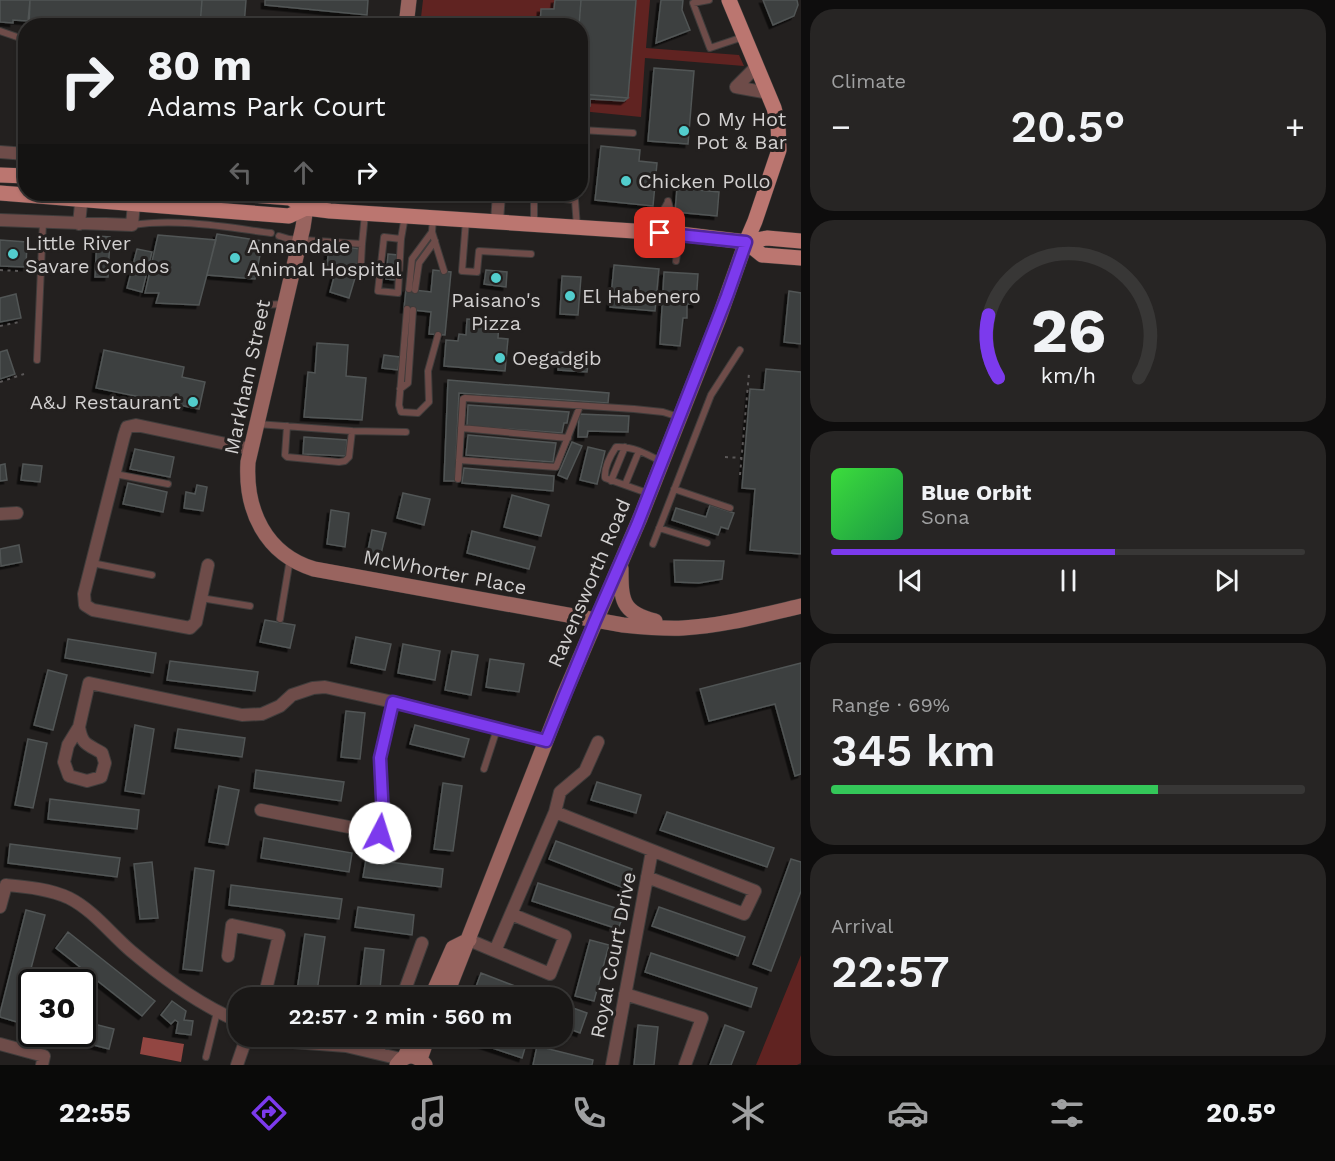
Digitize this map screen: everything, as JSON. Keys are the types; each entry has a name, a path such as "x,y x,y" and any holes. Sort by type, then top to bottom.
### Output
{"main road":[{"path":"407,18 409,0"},
{"path":"729,0 768,93 778,123 779,150 746,242"},
{"path":"0,175 18,176"},
{"path":"0,193 18,194"},
{"path":"119,201 289,216 307,201 365,213 405,216 433,225 466,219 680,234 746,242 767,238 801,241"},
{"name":"Markham Street","path":"290,558 272,543 256,519 247,476 250,449 307,201"},
{"path":"746,242 762,255 801,258"},
{"name":"Ravensworth Road","path":"450,987 546,741 650,494 746,242"},
{"name":"McWhorter Place","path":"290,558 314,568 595,621 652,628 684,628"},
{"path":"621,563 622,596 631,612 643,618 684,628 736,621 801,606"},
{"name":"Ravensworth Road","path":"436,987 453,948 469,940"},
{"path":"406,1062 411,1047"},
{"path":"406,1062 419,1047"}],"street":[{"path":"757,66 736,87 768,93"},
{"path":"0,152 18,153"},
{"path":"79,224 81,201"},
{"path":"497,221 499,201"},
{"path":"0,220 132,225 134,203"},
{"path":"208,565 196,622 190,628 93,610 85,605 84,598 114,474 125,432 130,426 250,449"},
{"path":"0,514 17,513"},
{"path":"79,727 89,683 242,715 262,714 280,706 292,695 313,688 325,687 546,741"},
{"path":"380,833 383,818 380,758 393,702"},
{"path":"495,951 555,812 560,792 585,771 598,742"},
{"path":"261,810 405,838"},
{"path":"555,812 755,891 744,914 647,878"},
{"name":"Royal Court Drive","path":"612,1065 652,851"},
{"path":"0,907 6,885 36,888 69,898 167,979 228,1017"},
{"path":"469,940 550,974 565,936 511,914"},
{"path":"228,956 232,925 279,935 267,987"},
{"path":"406,987 422,943"},
{"path":"625,994 702,1018 685,1065"},
{"path":"0,1044 44,1056 42,1065"},
{"path":"237,1065 243,1047"},
{"path":"351,1047 377,1052 406,1062"},
{"path":"377,1052 380,1047"}],"lane":[{"path":"709,0 693,3 710,48 744,37"},
{"path":"0,31 18,37"},
{"path":"588,130 633,133"},
{"path":"534,201 534,224"},
{"path":"576,201 577,228"},
{"path":"650,232 668,201 680,234 676,261"},
{"path":"183,223 184,207"},
{"path":"230,227 233,211"},
{"path":"261,232 264,213"},
{"path":"362,263 365,213"},
{"path":"402,239 384,237 378,291 398,293 405,216"},
{"path":"466,219 462,271 477,272 479,251 531,254"},
{"path":"132,225 159,221 271,233"},
{"path":"37,360 43,222"},
{"path":"433,225 412,259 412,289 419,263 435,241"},
{"path":"433,225 444,271"},
{"path":"279,236 362,244"},
{"path":"262,305 284,304"},
{"path":"410,310 408,383 400,389 401,412 418,413 426,406 430,396 428,372 438,335"},
{"path":"653,544 711,395 740,350"},
{"path":"458,479 463,399 465,398 663,412 680,417"},
{"path":"459,460 556,467 580,406"},
{"path":"256,424 352,431 406,432"},
{"path":"287,426 285,455 287,457 339,462 345,462 349,457 352,431"},
{"path":"462,428 568,438"},
{"path":"650,494 605,478 604,473 610,456 616,447 625,447 662,462"},
{"path":"611,481 625,447"},
{"path":"625,486 639,451"},
{"path":"114,474 168,484"},
{"path":"674,489 730,508"},
{"path":"659,528 707,543"},
{"path":"280,619 290,558"},
{"path":"92,563 152,574"},
{"path":"201,598 250,606"},
{"path":"484,769 497,729"},
{"path":"206,1057 217,1012"}],"path":[{"path":"0,270 19,271"},
{"path":"0,326 19,322"},
{"path":"740,475 743,463 748,373"},
{"path":"0,382 24,375"},
{"path":"725,457 742,458"}],"shaded area":[{"path":"423,0 650,0 646,48 739,55 744,66 645,58 641,117 588,112 588,18 421,18"},
{"path":"801,955 801,1063 797,1065 756,1065"},
{"path":"143,1037 184,1044 181,1062 140,1054"}],"building":[{"path":"0,0 30,0 28,18 18,18 18,20 13,20 13,23 0,22"},
{"path":"30,0 202,0 201,18 29,18"},
{"path":"202,0 246,0 245,18 201,18"},
{"path":"265,0 368,0 367,15 265,5"},
{"path":"555,0 581,0 580,18 540,18 541,9 554,9"},
{"path":"581,0 636,0 628,98 588,95 588,18 580,18"},
{"path":"661,0 683,0 682,10 690,30 656,43"},
{"path":"763,0 797,0 798,5 794,16 773,25"},
{"path":"654,68 694,71 688,144 648,141"},
{"path":"588,95 628,98 624,101 590,99 590,106 588,106"},
{"name":"Chicken Pollo","path":"601,146 640,150 639,161 657,163 653,206 595,200"},
{"path":"677,188 719,192 717,216 675,212"},
{"name":"Annandale Animal Hospital","path":"217,234 263,241 255,279 207,275"},
{"path":"158,235 216,240 199,305 156,303 159,293 145,293"},
{"path":"97,236 110,237 108,277 95,277"},
{"name":"Little River Savare Condos","path":"0,240 27,242 26,267 0,266"},
{"path":"329,245 361,249 359,270 327,266"},
{"path":"137,249 152,252 142,292 127,288"},
{"path":"388,254 398,255 396,280 386,279"},
{"path":"614,265 659,269 655,311 610,307"},
{"path":"433,270 451,272 445,335 429,334 431,312 404,309 406,289 431,292"},
{"name":"Paisano's Pizza","path":"486,270 507,272 506,287 484,284"},
{"path":"664,272 698,274 696,304 687,304 687,318 683,318 680,346 660,344"},
{"path":"335,273 355,278 349,298 330,292"},
{"name":"El Habenero","path":"562,276 581,277 578,315 560,314"},
{"path":"789,291 801,293 801,344 784,342"},
{"name":"Little River Savare Condos","path":"16,294 21,318 0,322 0,298"},
{"path":"467,319 499,321 498,338 508,339 505,371 444,366 446,340 458,341 459,334 466,335"},
{"path":"317,343 348,345 346,376 366,378 362,420 304,417 308,372 315,373"},
{"path":"7,350 15,374 0,379 0,352"},
{"path":"104,350 184,367 182,377 205,382 199,409 96,388"},
{"path":"559,352 589,355 587,372 558,370"},
{"path":"384,355 400,357 398,370 382,368"},
{"path":"766,369 801,372 801,554 750,550 755,489 742,488 750,389 764,390"},
{"path":"448,380 609,393 608,403 459,393 455,481 444,481"},
{"path":"468,405 569,412 562,433 467,426"},
{"path":"579,414 629,416 628,432 588,431 587,437 578,437"},
{"path":"468,435 556,443 553,462 466,455"},
{"path":"304,437 347,440 346,456 303,454"},
{"path":"572,442 582,446 567,479 558,475"},
{"path":"588,447 605,451 597,484 580,480"},
{"path":"135,449 174,457 170,477 130,469"},
{"path":"5,464 7,480 0,481 0,465"},
{"path":"23,464 42,466 40,482 21,480"},
{"path":"464,468 554,476 553,491 462,483"},
{"path":"128,483 167,492 163,512 123,504"},
{"path":"197,485 207,487 203,511 184,508 186,492 195,494"},
{"path":"403,493 430,499 424,525 397,518"},
{"path":"512,495 549,505 541,536 504,527"},
{"path":"710,505 734,513 728,529 721,527 718,535 672,520 676,508 706,517"},
{"path":"331,510 349,513 345,547 327,544"},
{"path":"372,530 386,533 380,558 367,555"},
{"path":"472,531 535,547 529,569 467,553"},
{"path":"19,545 22,562 1,566 0,549"},
{"path":"674,560 724,561 722,579 699,583 675,582"},
{"path":"265,620 295,625 290,648 260,642"},
{"path":"356,637 391,644 385,670 351,663"},
{"path":"68,639 156,653 153,673 65,658"},
{"path":"403,644 440,651 435,680 398,673"},
{"path":"452,651 478,655 471,695 445,690"},
{"path":"490,659 524,664 519,692 486,687"},
{"path":"170,661 258,672 255,691 167,680"},
{"path":"801,663 801,774 795,776 775,704 709,721 700,689"},
{"path":"48,670 67,675 53,730 34,725"},
{"path":"346,711 365,713 360,759 341,757"},
{"path":"135,725 154,729 144,794 125,791"},
{"path":"415,725 469,739 464,757 410,744"},
{"path":"178,729 245,738 242,757 175,748"},
{"path":"28,739 47,743 33,808 15,805"},
{"path":"256,770 344,782 341,801 254,788"},
{"path":"597,782 641,795 636,813 591,800"},
{"path":"443,783 462,786 453,851 434,849"},
{"path":"219,786 239,790 228,845 209,842"},
{"path":"50,799 139,810 137,829 48,819"},
{"path":"667,812 774,848 767,867 660,830"},
{"path":"264,838 352,853 349,872 261,858"},
{"path":"556,841 632,869 624,888 549,859"},
{"path":"10,844 120,858 117,877 8,863"},
{"path":"366,859 443,869 441,887 363,877"},
{"path":"791,859 801,862 801,891 771,971 753,964"},
{"path":"152,862 158,918 140,919 134,864"},
{"path":"195,868 214,871 202,971 183,969"},
{"path":"538,883 625,911 618,929 532,901"},
{"path":"231,885 342,899 339,919 229,905"},
{"path":"358,907 414,915 412,935 355,927"},
{"path":"659,907 745,937 738,956 652,926"},
{"path":"26,910 45,915 31,969 18,969 17,1022 0,1017"},
{"path":"68,932 155,1001 142,1016 96,980 96,969 83,969 56,948"},
{"path":"305,934 325,937 318,987 298,987"},
{"path":"590,940 609,945 594,1001 575,996"},
{"path":"365,948 384,950 380,987 360,987"},
{"path":"651,953 757,988 751,1007 645,972"},
{"path":"481,973 517,987 476,987"},
{"path":"172,1001 186,1011 184,1020 193,1021 191,1035 176,1033 178,1022 175,1020 171,1024 161,1015"},
{"path":"573,1008 587,1013 580,1033 573,1030"},
{"path":"96,1024 114,1029 109,1049 96,1046"},
{"path":"638,1025 658,1027 654,1065 634,1065"},
{"path":"725,1025 744,1032 731,1065 710,1065"},
{"path":"490,1047 525,1047 522,1058"},
{"path":"537,1047 593,1060 592,1065 533,1065"}],"place":[{"name":"O My Hot Pot & Bar","path":"684,131"},
{"name":"Chicken Pollo","path":"626,181"},
{"name":"Little River Savare Condos","path":"13,254"},
{"name":"Annandale Animal Hospital","path":"235,258"},
{"name":"Paisano's Pizza","path":"496,278"},
{"name":"El Habenero","path":"570,296"},
{"name":"Oegadgib","path":"500,358"},
{"name":"A&J Restaurant","path":"193,402"}],"route":[{"path":"380,833 383,818 380,758 393,702 546,741 637,525 746,242 660,233"}]}
